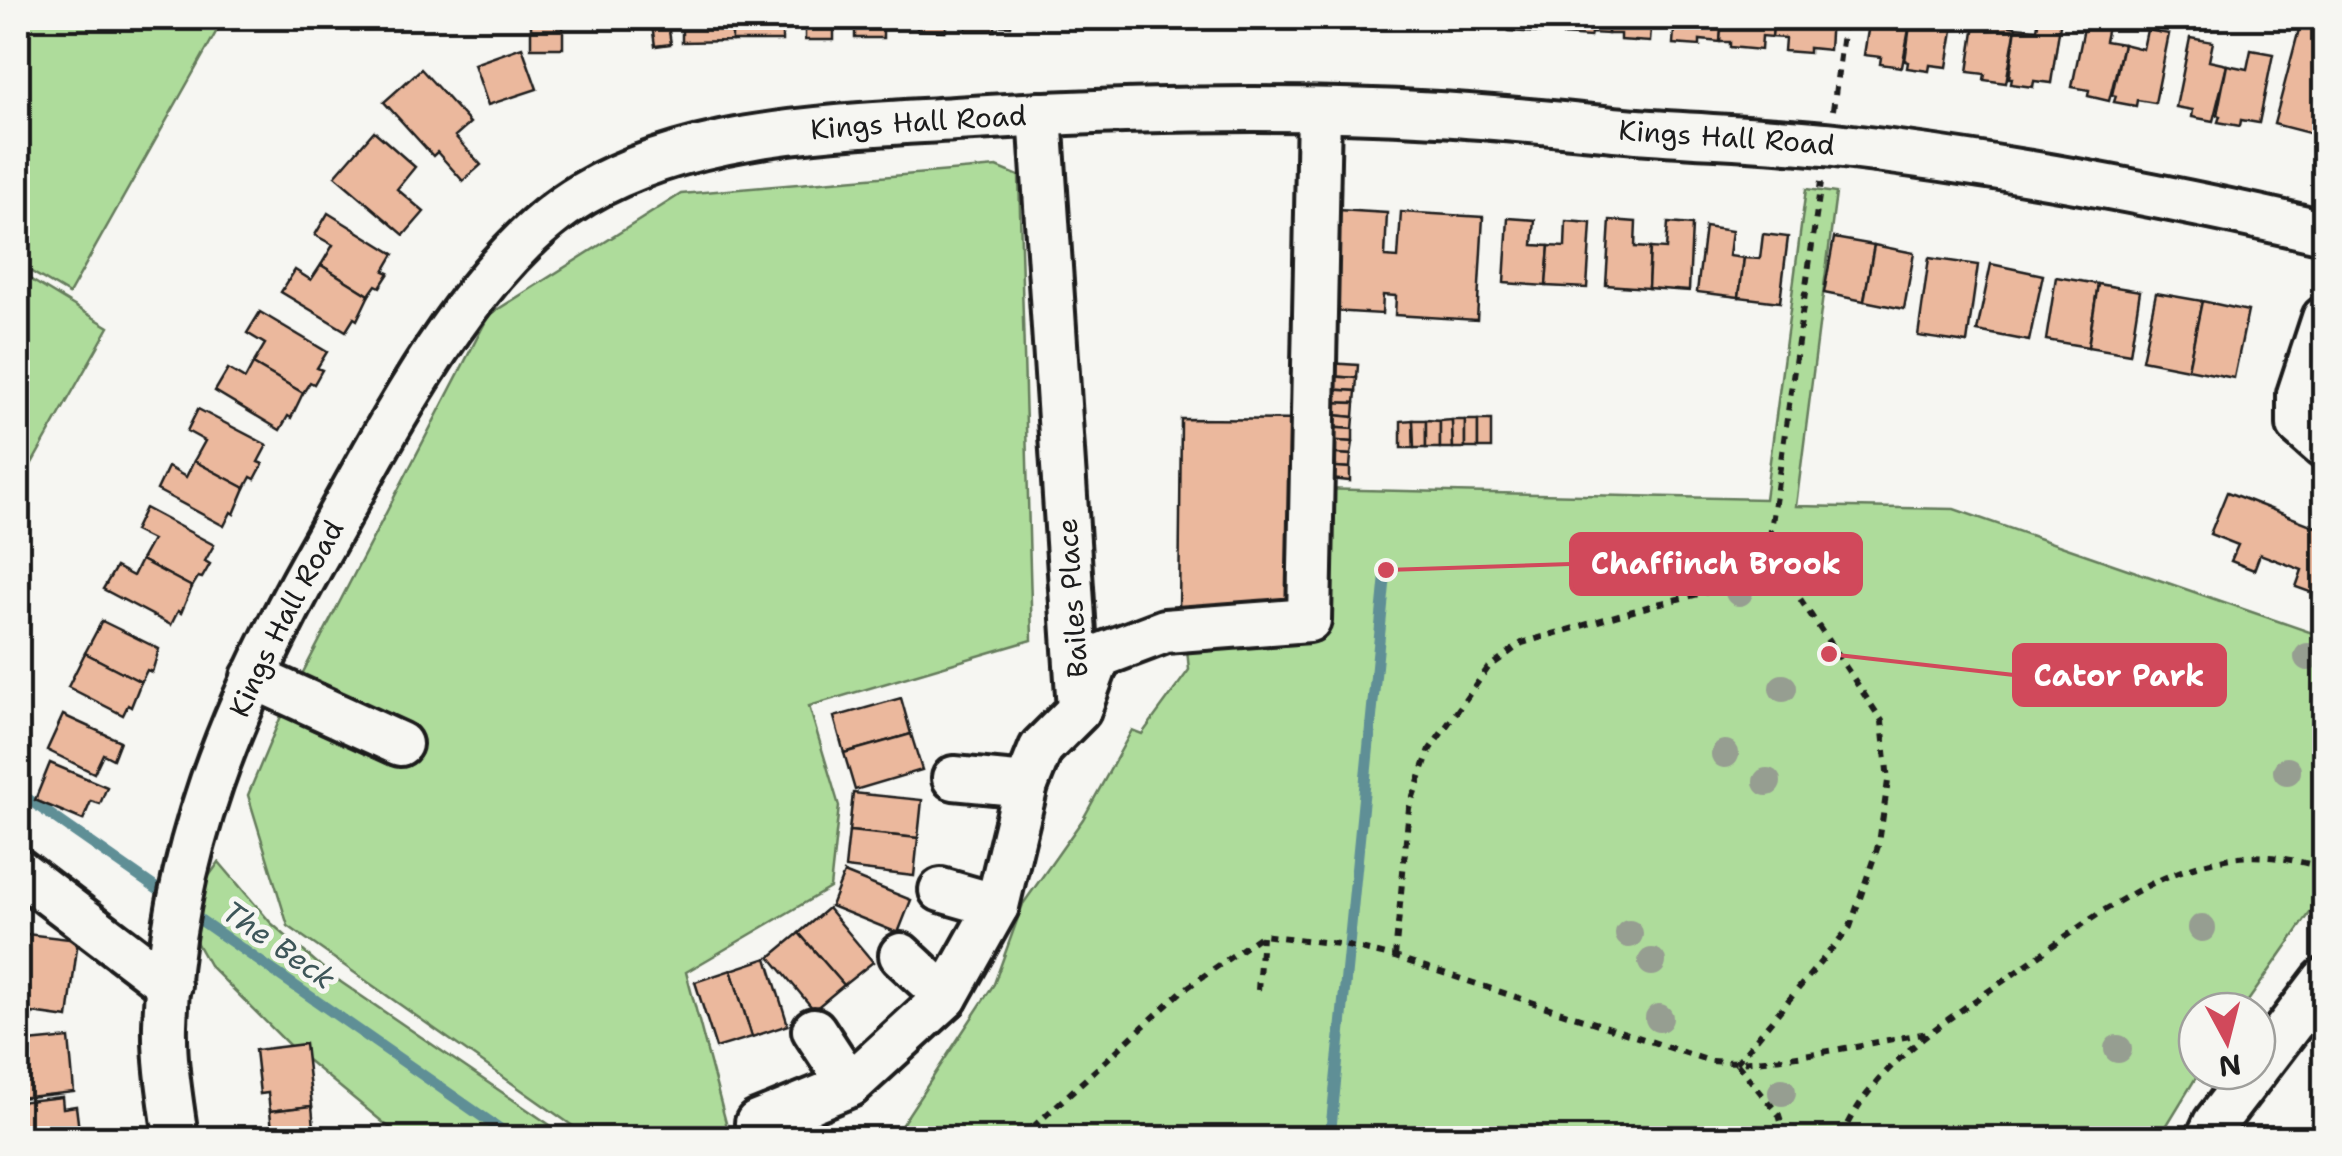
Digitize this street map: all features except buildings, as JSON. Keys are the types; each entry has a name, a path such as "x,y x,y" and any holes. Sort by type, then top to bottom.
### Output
{"street":[{"name":"Kings Hall Road","path":"176,1138 166,1056 169,985 187,853 225,741 268,643 402,404 452,327 514,250 578,196 647,163 740,140 858,126 1040,114 1319,110 1438,114 1828,144 2050,176 2324,232"},
{"path":"1079,710 1098,656 1165,630 1310,620 1319,110"},
{"name":"Bailes Place","path":"757,1123 850,1085 946,997 998,906 1026,785 1041,748 1079,710 1040,114"},
{"path":"2324,318 2298,394 2299,425 2324,447"},
{"path":"253,677 400,744"},
{"path":"954,778 1026,785"},
{"path":"18,870 169,985"},
{"path":"941,890 998,906"},
{"path":"902,955 946,997"},
{"path":"2277,1042 2324,980"},
{"path":"814,1030 850,1085"},
{"path":"2208,1138 2240,1091"}],"path":[{"path":"1394,957 1410,808 1430,749 1488,668 1522,643 1724,588 1768,550 1845,18"},
{"path":"1736,1063 1850,927 1879,843 1888,781 1882,720 1768,550"},
{"path":"1841,1138 1868,1093 1929,1033 2097,915 2177,873 2220,860 2282,857 2324,868"},
{"path":"1258,990 1262,935"},
{"path":"1027,1136 1181,992 1262,935 1339,944 1394,957 1710,1061 1736,1063 1929,1033"},
{"path":"1736,1063 1778,1115 1786,1138"}],"green space":[{"path":"18,18 224,18 69,294 18,264"},
{"path":"997,167 1019,176 1032,640 809,706 839,806 830,888 686,972 730,1138 590,1138 288,926 248,795 284,709 489,315 681,194"},
{"path":"1806,189 1836,193 1796,506 1954,509 2324,637 2324,893 2255,991 2177,991 2177,1091 2188,1091 2159,1138 893,1138 994,984 1023,904 1083,819 1132,730 1142,734 1189,670 1186,639 1316,489 1765,499"},
{"path":"18,272 109,327 18,488"},
{"path":"219,862 271,923 332,976 569,1138 402,1138 289,1045 209,965 181,915"}],"waterway":[{"path":"1330,1138 1386,570"},
{"name":"The Beck","path":"18,792 170,898"},
{"name":"The Beck","path":"189,912 513,1138"}],"place":[{"name":"Chaffinch Brook","path":"1386,570"},
{"name":"Cator Park","path":"1829,654"}]}
